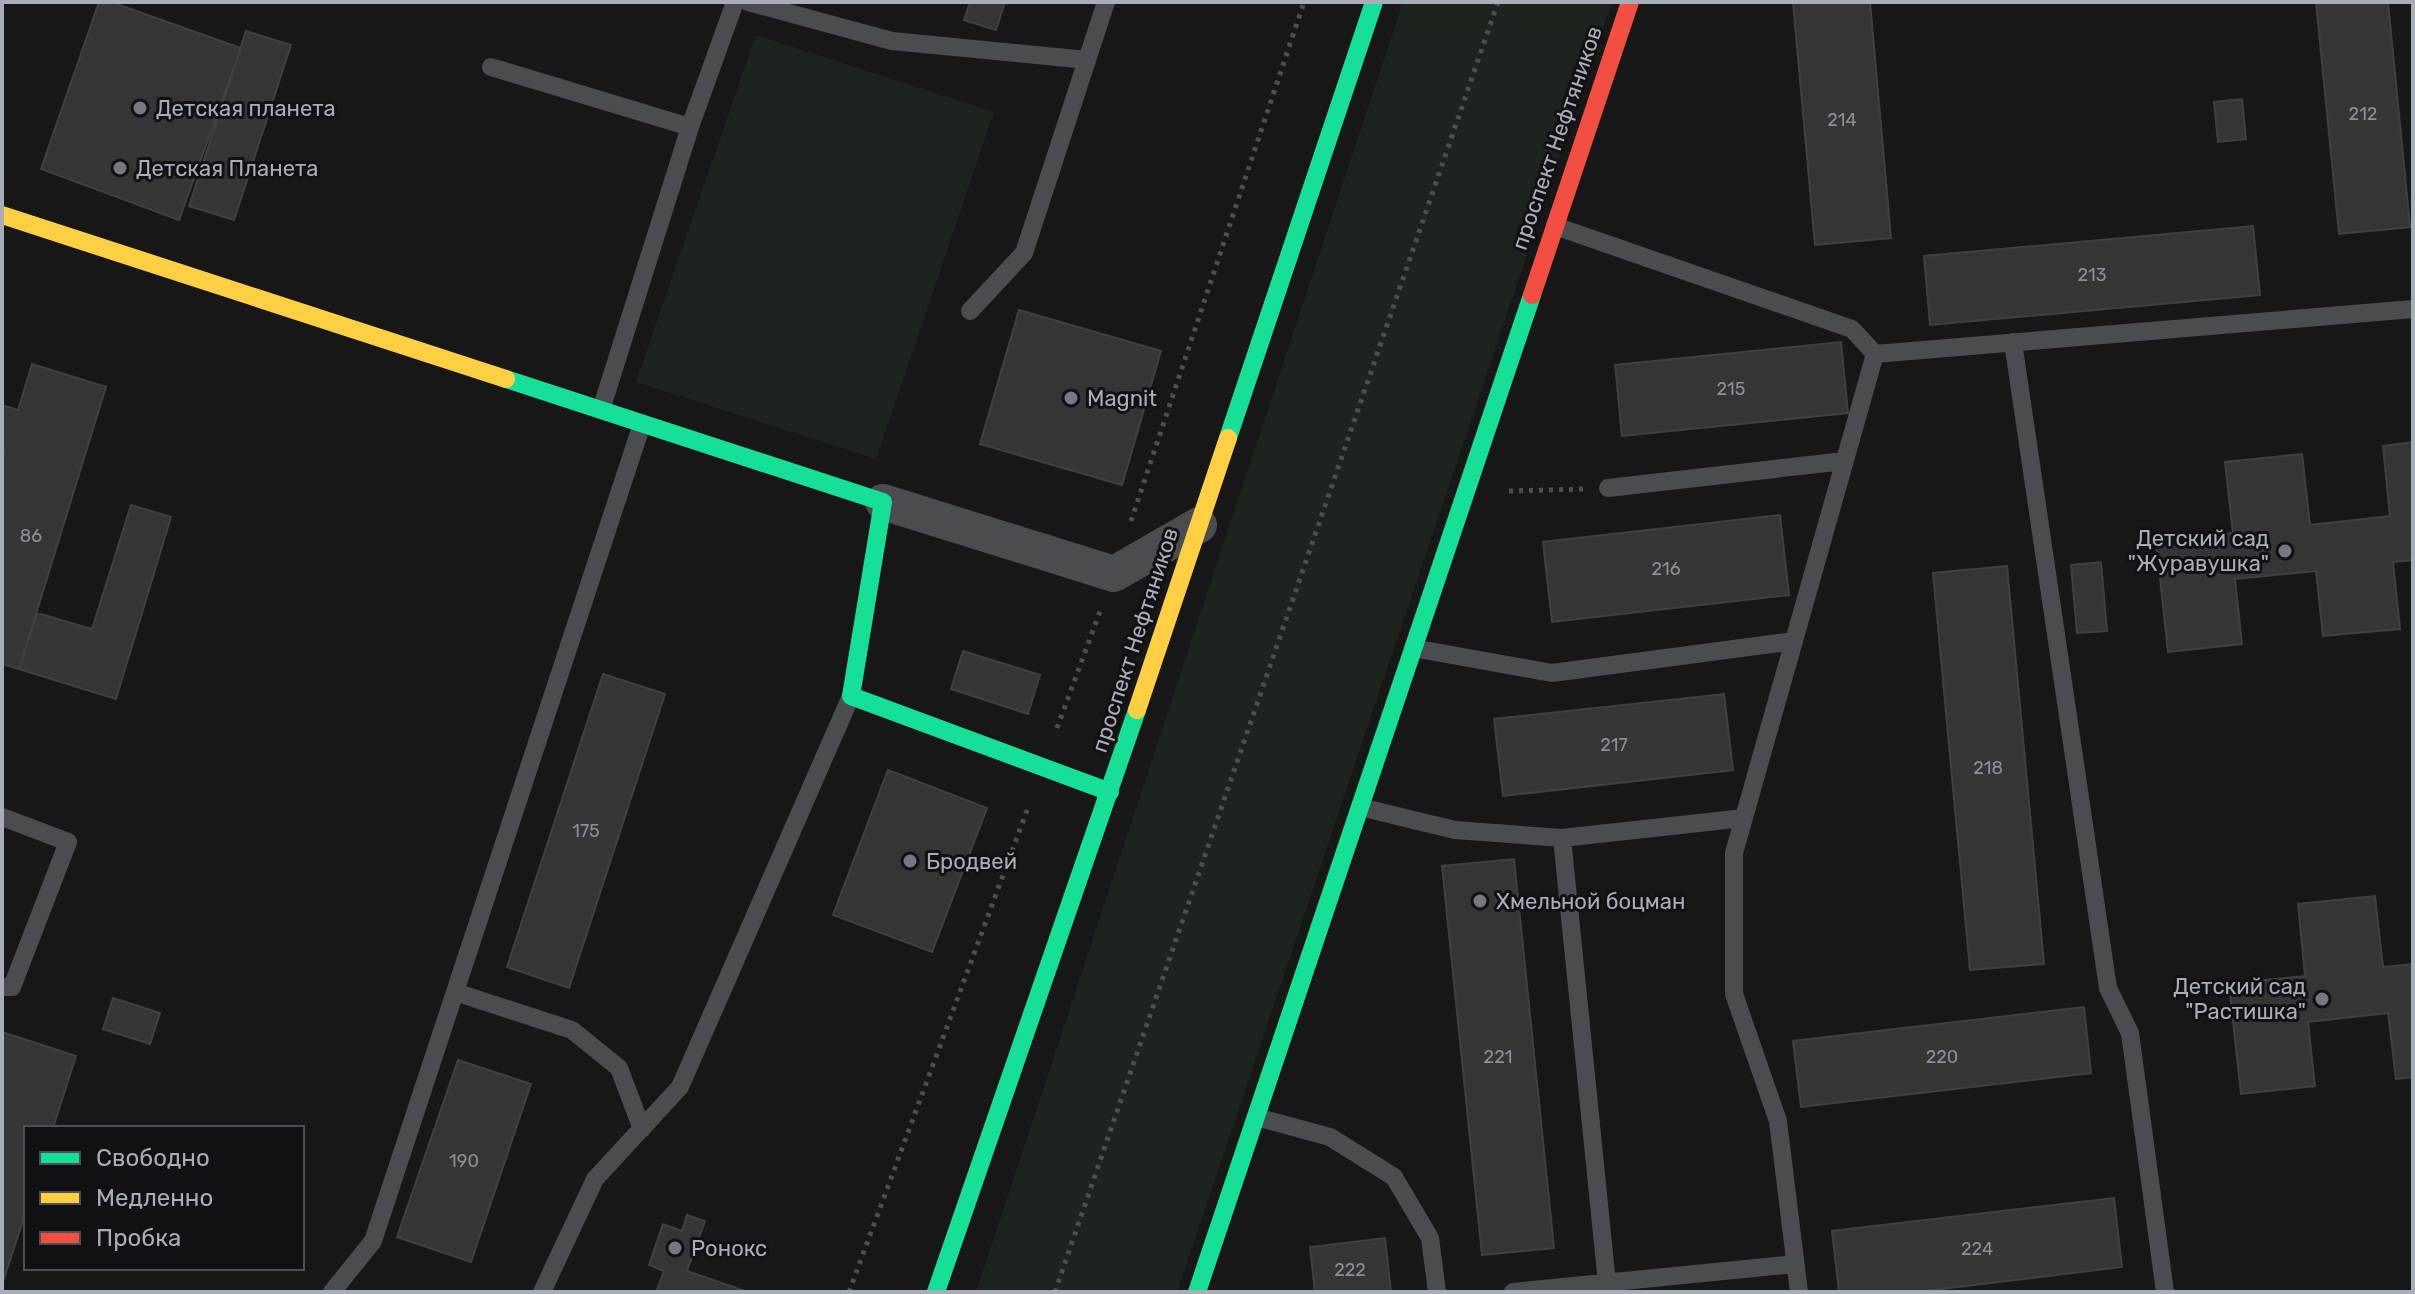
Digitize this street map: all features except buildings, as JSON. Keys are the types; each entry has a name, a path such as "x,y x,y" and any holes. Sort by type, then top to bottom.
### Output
{"street":[{"name":"проспект Нефтяников","path":"936,1292 1110,792 1374,2"},
{"name":"проспект Нефтяников","path":"1197,1292 1630,2"},
{"path":"2,215 883,502 1114,574 1199,525"},
{"path":"883,502 851,696 1110,792"}],"lane":[{"path":"601,410 690,127 735,2"},
{"path":"748,2 892,41 1087,60"},
{"path":"970,311 1024,253 1106,2"},
{"path":"491,67 690,127"},
{"path":"1553,226 1852,329 1875,354"},
{"path":"1875,354 2413,309"},
{"path":"2013,342 2108,988 2130,1033 2165,1292"},
{"path":"1799,1292 1778,1121 1734,994 1734,853 1875,354"},
{"path":"332,1292 373,1241 642,424"},
{"path":"1608,488 1844,461"},
{"path":"1412,648 1552,673 1794,641"},
{"path":"542,1292 595,1179 680,1087 851,696"},
{"path":"1359,807 1455,830 1562,838 1744,818"},
{"path":"2,817 68,842 12,987 2,987"},
{"path":"1562,838 1607,1283"},
{"path":"455,992 572,1030 619,1068 642,1129"},
{"path":"1255,1116 1330,1137 1394,1177 1430,1238 1437,1292"},
{"path":"1513,1292 1795,1264"}],"path":[{"path":"849,1292 1114,574 1304,2"},
{"path":"1055,1292 1498,2"},
{"path":"1464,492 1608,488"}],"shaded area":[{"path":"1403,2 1612,2 1177,1292 976,1292"},
{"path":"756,35 994,112 876,459 636,382"}],"traffic: fast":[{"path":"1228,438 1374,2"},
{"path":"1197,1292 1532,295"},
{"path":"506,379 883,502 851,696 1110,792"},
{"path":"936,1292 1137,710"}],"traffic: slow":[{"path":"2,215 506,379"},
{"path":"1137,710 1228,438"}],"traffic: jam":[{"path":"1532,295 1630,2"}],"place":[{"name":"Детская планета","path":"140,108"},
{"name":"Детская Планета","path":"120,168"},
{"name":"Magnit","path":"1071,398"},
{"name":"Детский сад \"Журавушка\"","path":"2285,551"},
{"name":"Бродвей","path":"910,861"},
{"name":"Хмельной боцман","path":"1480,901"},
{"name":"Детский сад \"Растишка\"","path":"2322,999"},
{"name":"Ронокс","path":"675,1248"}]}
